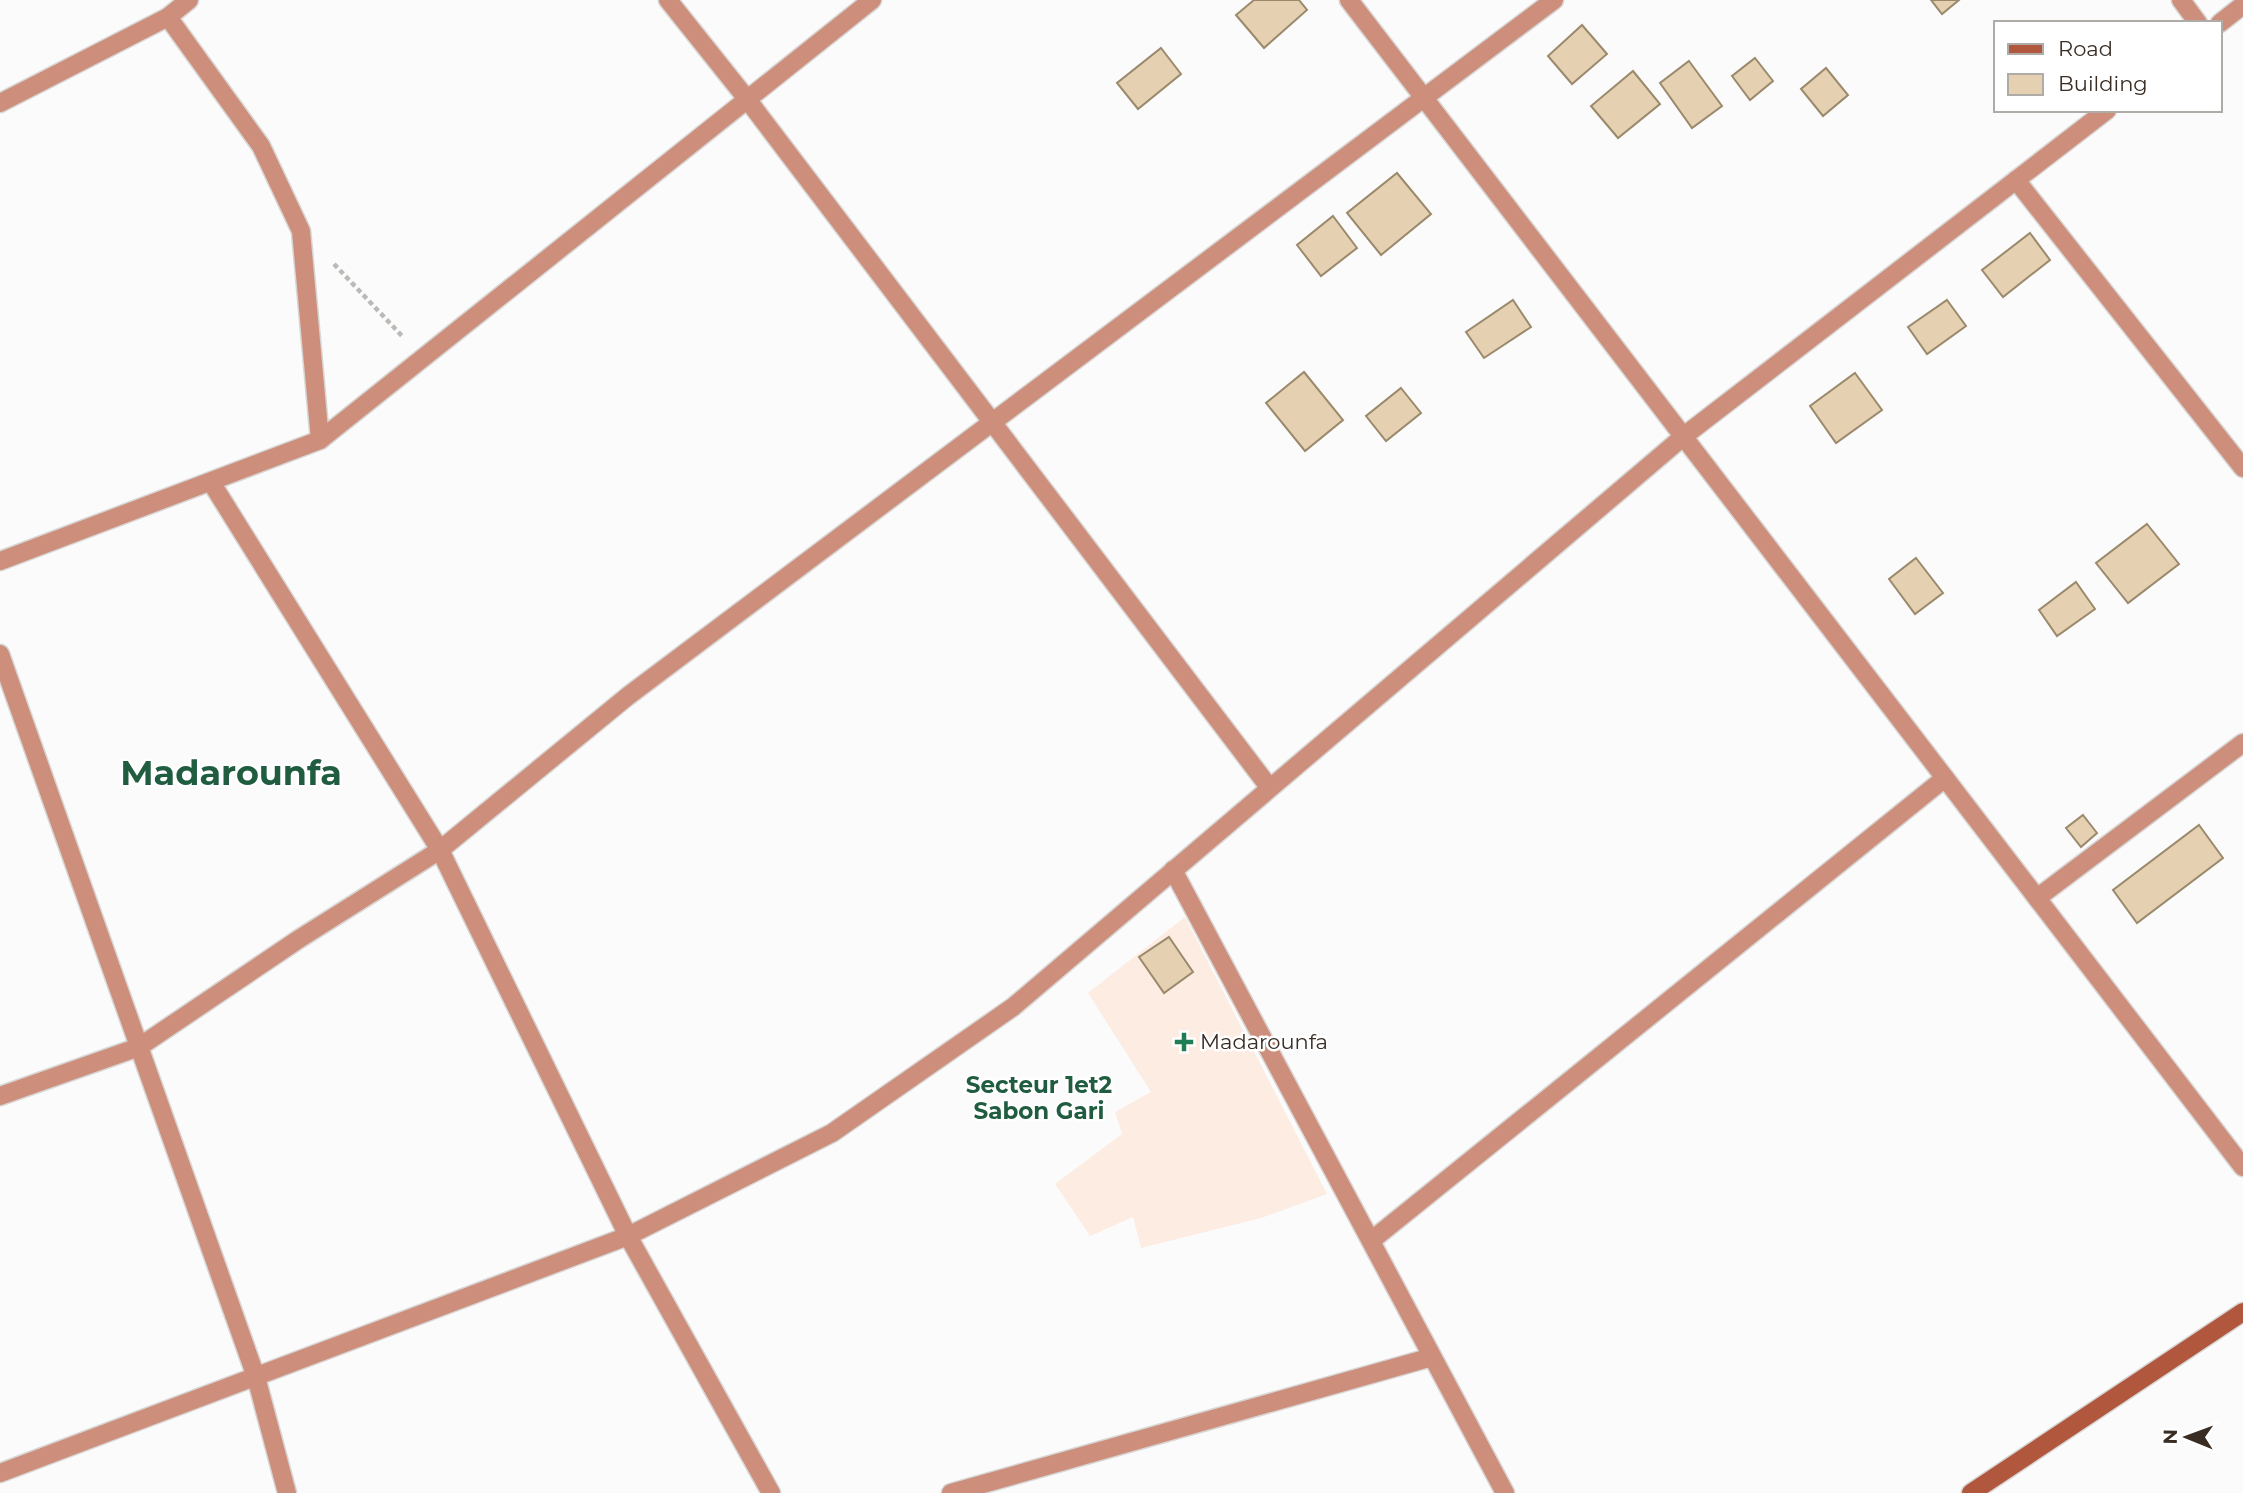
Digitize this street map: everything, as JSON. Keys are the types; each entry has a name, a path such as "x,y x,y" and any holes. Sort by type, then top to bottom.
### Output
{"street":[{"path":"0,103 168,17 189,0"},
{"path":"668,0 747,99 1269,787"},
{"path":"0,561 320,440 872,0"},
{"path":"1349,0 2243,1167"},
{"path":"0,1096 139,1047 299,939 440,850 628,696 993,424 1553,0"},
{"path":"2181,0 2197,21"},
{"path":"2222,21 2243,5"},
{"path":"168,17 261,146 301,231 320,440"},
{"path":"0,1473 628,1236 832,1133 1013,1007 1684,436 2104,112"},
{"path":"2017,180 2243,468"},
{"path":"211,482 440,850 628,1236 771,1493"},
{"path":"0,654 256,1377 287,1493"},
{"path":"2037,898 2243,743"},
{"path":"1372,1240 1945,778"},
{"path":"1173,870 1505,1493"},
{"path":"1971,1493 2243,1312"},
{"path":"951,1493 1432,1357"}],"path":[{"path":"301,231 366,295 422,358"}],"shaded area":[{"name":"Madarounfa","path":"1185,917 1327,1194 1261,1218 1141,1248 1133,1217 1090,1236 1055,1184 1122,1134 1115,1112 1151,1092 1088,993"}],"building":[{"path":"1254,0 1299,0 1307,10 1264,48 1236,15"},
{"path":"1931,0 1959,0 1942,14"},
{"path":"1582,25 1607,54 1572,84 1548,56"},
{"path":"1161,48 1181,74 1138,109 1117,83"},
{"path":"1755,58 1773,81 1750,100 1732,76"},
{"path":"1689,61 1722,106 1692,128 1660,83"},
{"path":"1826,68 1848,95 1823,116 1801,89"},
{"path":"1633,71 1660,104 1618,138 1591,106"},
{"path":"1397,173 1431,214 1381,255 1347,213"},
{"path":"1333,216 1357,248 1321,276 1297,245"},
{"path":"2030,233 2050,260 2003,297 1982,270"},
{"path":"1513,300 1531,327 1484,358 1466,332"},
{"path":"1947,300 1966,326 1927,354 1908,327"},
{"path":"1304,372 1343,420 1305,451 1266,403"},
{"path":"1855,373 1882,410 1836,443 1810,406"},
{"path":"1401,388 1421,413 1386,441 1366,416"},
{"path":"2147,524 2179,564 2128,603 2096,563"},
{"path":"1916,558 1943,593 1915,614 1889,579"},
{"path":"2076,582 2095,609 2057,636 2039,610"},
{"path":"2083,815 2097,833 2081,847 2066,828"},
{"path":"2199,825 2223,858 2137,923 2113,890"},
{"path":"1169,937 1193,972 1164,993 1139,957"}],"place":[{"name":"Madarounfa","path":"1184,1042"}],"district":[{"name":"Madarounfa","path":"231,773"},
{"name":"Secteur 1et2 Sabon Gari","path":"1039,1098"}]}
